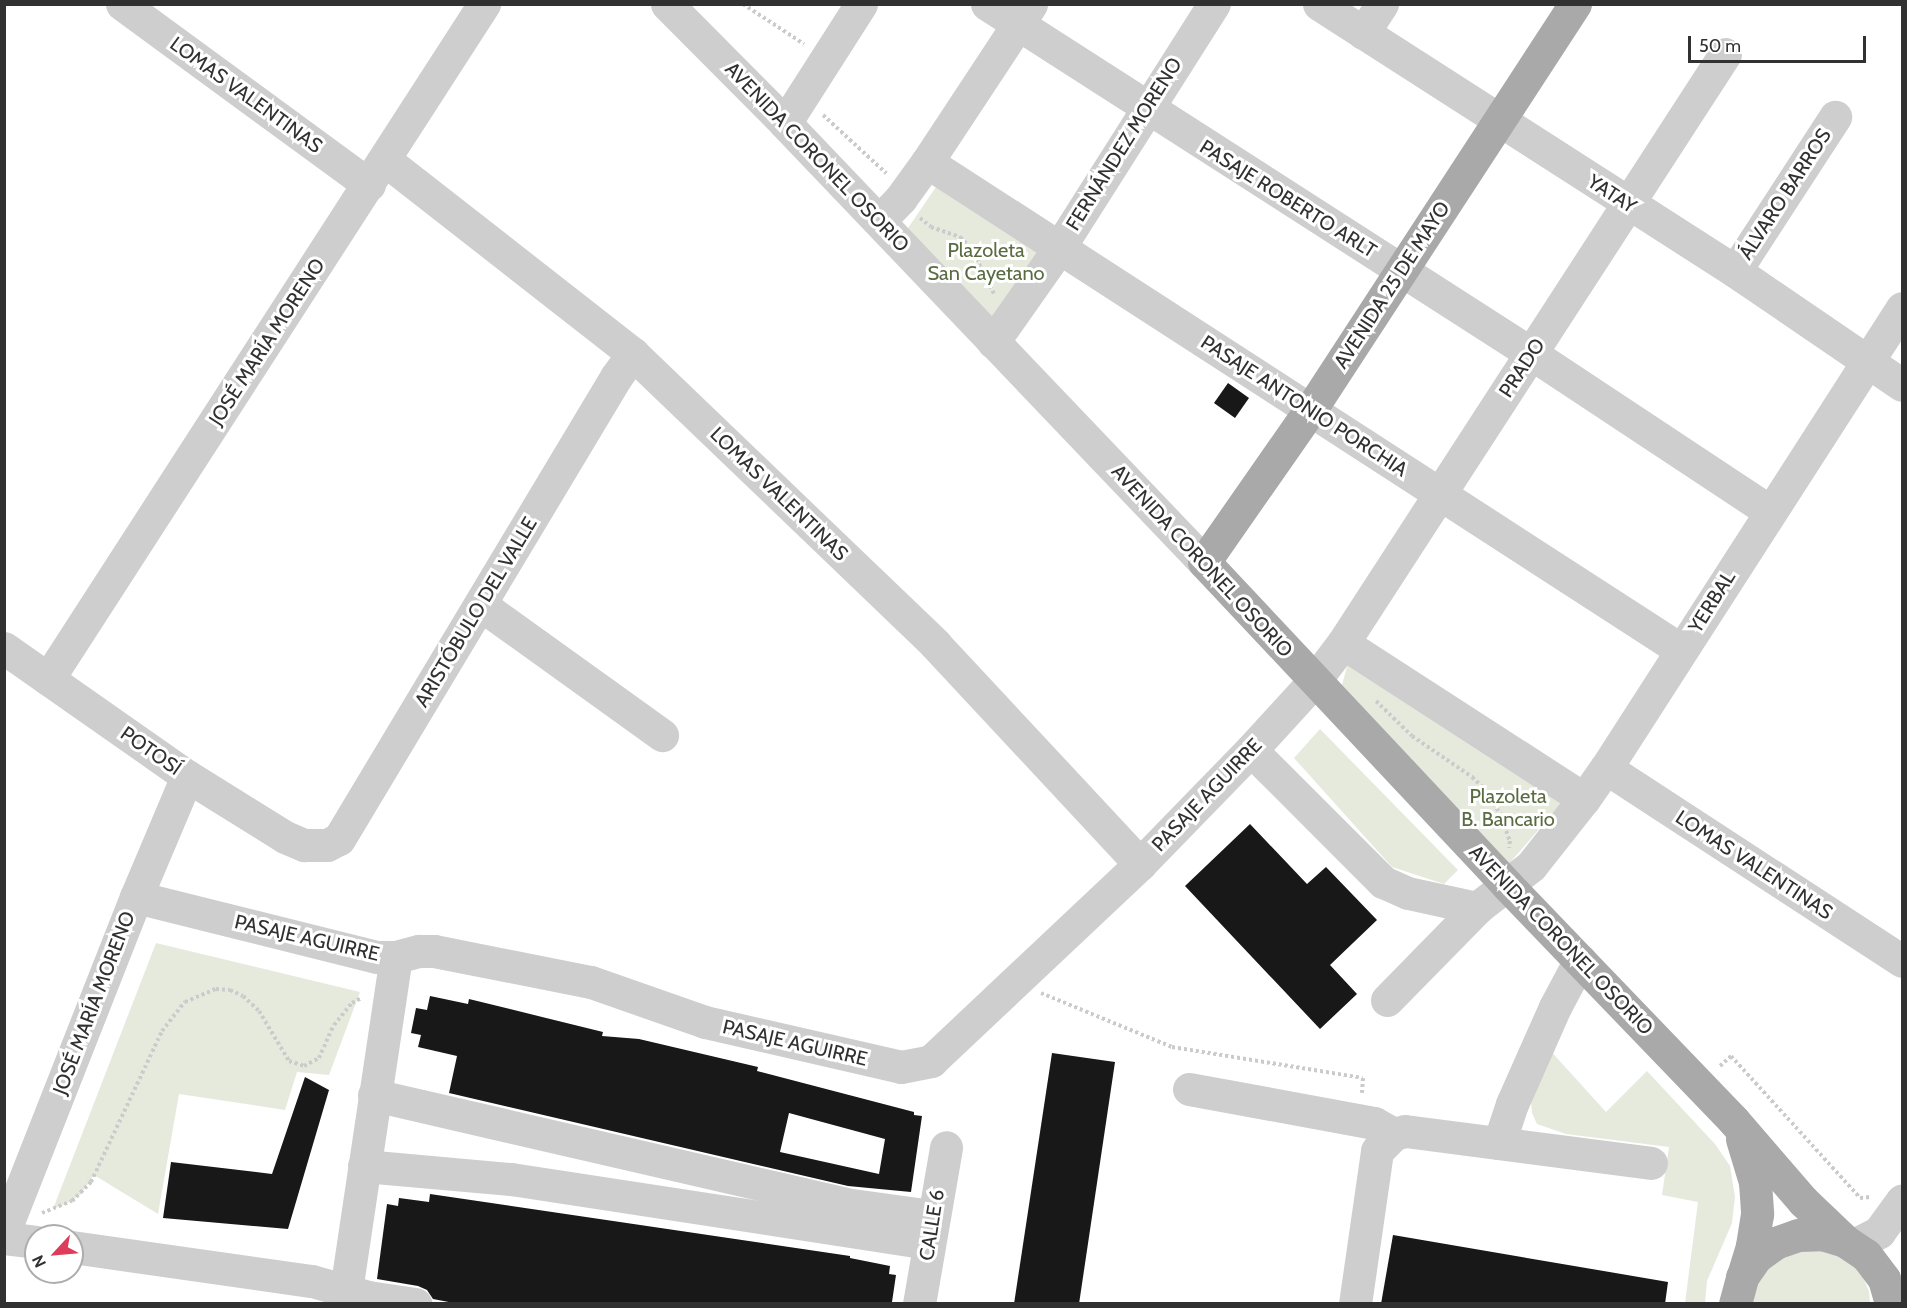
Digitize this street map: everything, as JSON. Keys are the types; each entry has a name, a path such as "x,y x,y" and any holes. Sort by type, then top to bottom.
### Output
{"main road":[{"name":"AVENIDA 25 DE MAYO","path":"1204,562 1310,410 1575,4"},
{"name":"AVENIDA CORONEL OSORIO","path":"1204,562 1507,885 1734,1121 1803,1201 1876,1273"},
{"name":"AVENIDA CORONEL OSORIO","path":"1734,1121 1747,1150 1755,1182 1756,1203 1752,1246 1738,1290"},
{"path":"1738,1290 1756,1257 1775,1243 1798,1235 1822,1234 1876,1273"}],"street":[{"name":"LOMAS VALENTINAS","path":"122,4 377,172 633,354 928,637 1140,864"},
{"name":"JOSÉ MARÍA MORENO","path":"48,679 377,172 483,4"},
{"name":"AVENIDA CORONEL OSORIO","path":"667,4 785,123 905,190 1000,334 1204,562"},
{"path":"785,123 861,4"},
{"name":"PASAJE ROBERTO ARLT","path":"987,4 1024,14 1146,109 1532,354 1769,511"},
{"name":"FERNÁNDEZ MORENO","path":"1000,334 1059,248 1214,4"},
{"name":"YATAY","path":"1319,4 1735,271 1902,385"},
{"path":"1363,33 1382,4"},
{"path":"905,190 1024,14"},
{"name":"PRADO","path":"1314,680 1342,643 1532,354 1725,54"},
{"name":"ÁLVARO BARROS","path":"1735,271 1836,117"},
{"name":"PASAJE ANTONIO PORCHIA","path":"905,190 1059,248 1682,650"},
{"name":"YERBAL","path":"1387,1000 1477,908 1530,866 1584,799 1902,308"},
{"name":"ARISTÓBULO DEL VALLE","path":"304,845 316,847 339,839 616,377 633,354"},
{"path":"481,605 662,735"},
{"path":"1342,643 1584,799"},
{"name":"POTOSÍ","path":"4,648 187,776 285,837 304,845"},
{"name":"PASAJE AGUIRRE","path":"136,897 377,957 396,957 419,951 434,951 591,982 705,1022 901,1068 931,1061 1140,864 1251,750 1314,680"},
{"path":"1251,750 1383,882 1408,893 1477,908"},
{"name":"LOMAS VALENTINAS","path":"1606,768 1902,961"},
{"name":"JOSÉ MARÍA MORENO","path":"5,1232 136,897 187,776"},
{"path":"345,1297 396,957"},
{"path":"1499,1143 1512,1104 1554,1007 1580,960"},
{"path":"1189,1089 1374,1123 1394,1134"},
{"path":"374,1095 844,1204 930,1230"},
{"path":"1355,1304 1377,1151 1394,1134 1405,1131 1651,1163"},
{"name":"CALLE 6","path":"919,1304 945,1147"},
{"path":"364,1166 511,1179 930,1230"},
{"path":"1876,1273 1898,1208"},
{"path":"5,1232 24,1238"},
{"path":"84,1249 312,1281 345,1297 368,1297 414,1304"}],"path":[{"path":"743,4 825,58"},
{"path":"802,94 882,172 905,190 932,227 960,237 971,248 979,259 1000,334"},
{"path":"1370,696 1412,736 1472,777 1493,800 1510,841 1507,885"},
{"path":"1015,982 1172,1047 1363,1078 1360,1120"},
{"path":"5,1232 72,1201 91,1182 162,1031 185,1002 216,989 230,990 243,996 259,1011 289,1061 304,1066 319,1058 334,1024 352,1003 368,994 391,992"},
{"path":"1700,1086 1731,1056 1860,1198 1876,1197 1898,1208"}],"green space":[{"name":"Plazoleta San Cayetano","path":"938,184 1038,251 991,323 906,231"},
{"name":"Plazoleta B. Bancario","path":"1349,659 1564,800 1508,865 1342,685"},
{"path":"1320,729 1458,870 1444,884 1392,867 1294,758"},
{"path":"156,943 360,992 329,1075 297,1072 285,1110 179,1094 158,1214 94,1175 81,1194 72,1201 53,1209"},
{"path":"1548,1048 1606,1112 1647,1071 1715,1144 1730,1166 1735,1197 1732,1223 1707,1281 1705,1303 1685,1303 1698,1202 1662,1195 1669,1147 1566,1134 1537,1124 1532,1113 1531,1100"},
{"path":"1810,1245 1847,1258 1861,1273 1869,1291 1870,1303 1750,1304 1751,1291 1773,1258"}],"building":[{"path":"1228,383 1249,398 1235,418 1214,403"},
{"path":"1250,824 1307,884 1326,867 1377,920 1330,965 1357,994 1320,1029 1185,886"},
{"path":"430,996 468,1004 469,999 603,1032 602,1036 639,1039 758,1067 757,1071 914,1112 914,1115 922,1116 911,1192 848,1186 449,1093 457,1056 418,1047 421,1035 411,1033 416,1008 427,1010","holes":["789,1113 885,1139 879,1174 780,1152"]},
{"path":"1052,1053 1115,1062 1079,1304 1014,1304"},
{"path":"305,1077 329,1090 288,1229 163,1218 171,1162 272,1174"},
{"path":"430,1194 850,1256 850,1258 890,1266 889,1274 896,1275 892,1302 459,1304 433,1299 427,1290 418,1286 377,1279 387,1204 398,1206 399,1198 429,1202"},
{"path":"1393,1235 1668,1282 1665,1304 1381,1304"}]}
